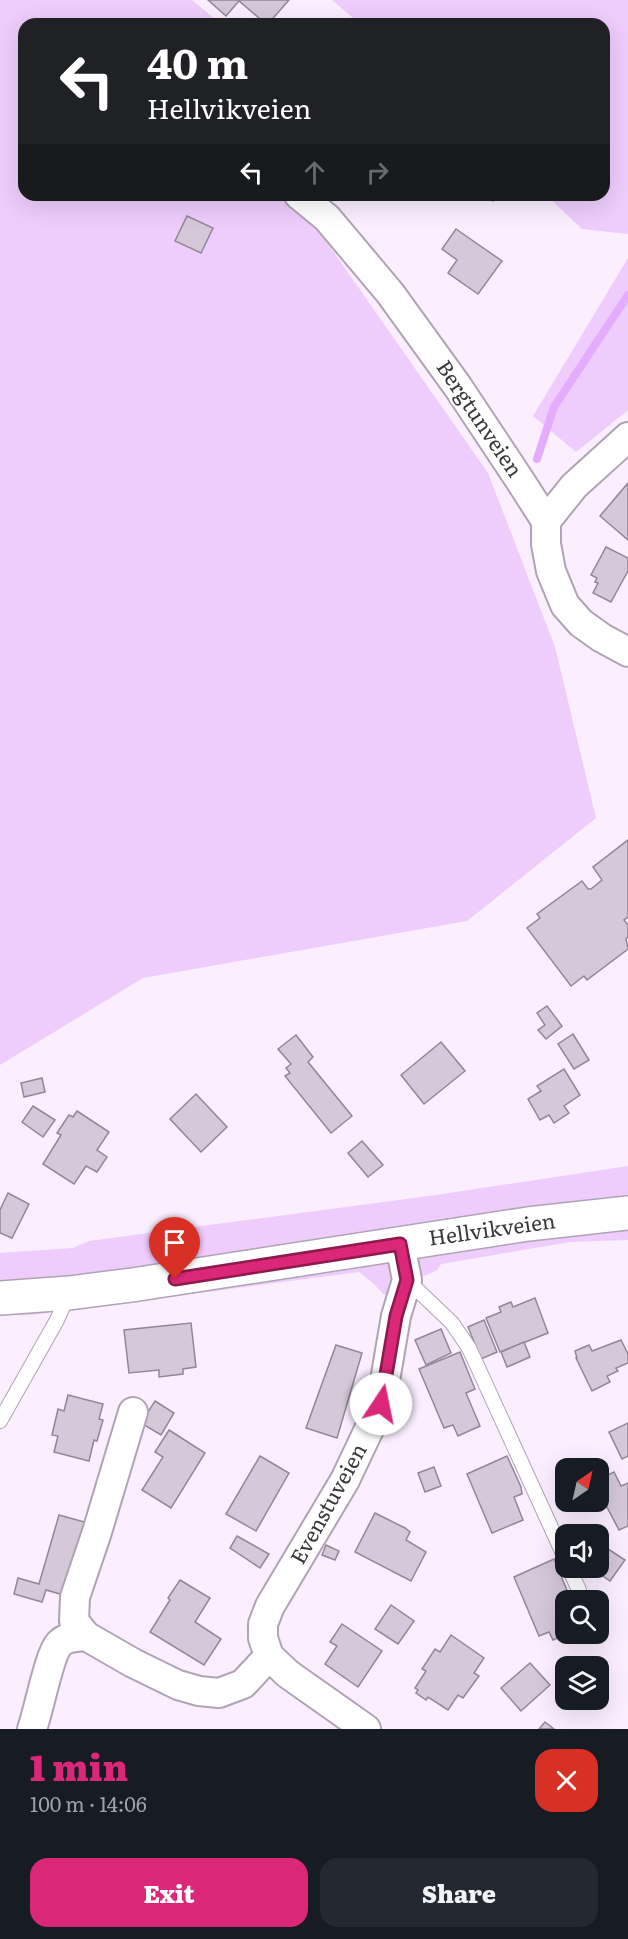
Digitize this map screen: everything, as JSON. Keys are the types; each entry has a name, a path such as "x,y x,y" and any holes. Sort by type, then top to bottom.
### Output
{"main road":[{"name":"Hellvikveien","path":"0,1298 132,1285 528,1224 628,1213"}],"street":[{"name":"Bergtunveien","path":"306,201 327,218 390,293 458,387 546,521"},
{"path":"628,437 574,486 546,521 546,544 551,572 564,605 581,623 628,652"},
{"name":"Evenstuveien","path":"269,1656 263,1638 263,1624 270,1606 345,1480 381,1404 396,1316 407,1280 400,1244"},
{"path":"133,1412 75,1597 74,1621 86,1636 133,1663 178,1685 199,1691 219,1693 243,1684 269,1656 288,1674 366,1729"},
{"path":"32,1729 50,1665 59,1643 70,1637 86,1636"}],"lane":[{"path":"407,1280 452,1323 469,1348 555,1536"},
{"path":"0,1421 57,1320 69,1293"},
{"path":"574,1578 579,1590"}],"shaded area":[{"path":"0,0 192,0 214,18 18,18 18,201 302,201 305,211 488,473 555,647 596,818 467,921 143,978 0,1065"},
{"path":"332,0 628,0 628,234 582,229 552,201 610,201 610,18 353,18"},
{"path":"628,258 628,410 576,452 533,416"},
{"path":"628,1166 628,1240 570,1242 441,1264 437,1270 384,1295 359,1272 32,1315 0,1315 0,1253 73,1248 89,1241 436,1195"}],"building":[{"path":"208,0 289,0 273,18 259,18 239,1 226,16"},
{"path":"187,216 213,228 201,253 175,241"},
{"path":"456,229 502,261 478,294 448,273 457,260 442,249"},
{"path":"628,483 628,540 600,516"},
{"path":"606,547 628,558 628,571 611,602 593,593 598,583 595,582 597,578 591,575"},
{"path":"628,840 628,917 624,920 628,925 626,939 628,949 587,980 584,976 571,986 527,928 540,918 537,914 582,881 588,889 591,889 602,880 593,867"},
{"path":"547,1006 562,1026 546,1039 538,1030 545,1025 537,1013"},
{"path":"573,1034 589,1060 574,1069 558,1044"},
{"path":"296,1035 313,1057 308,1062 352,1116 331,1133 285,1076 290,1073 286,1068 291,1064 278,1049"},
{"path":"441,1042 465,1071 424,1104 401,1075"},
{"path":"564,1069 580,1095 564,1106 569,1113 554,1123 549,1115 540,1120 528,1099 541,1091 537,1086"},
{"path":"42,1078 45,1092 24,1097 21,1083"},
{"path":"196,1094 227,1127 201,1152 170,1119"},
{"path":"33,1106 55,1120 43,1137 22,1122"},
{"path":"77,1111 109,1132 97,1150 107,1157 97,1172 86,1166 74,1184 43,1164 61,1135 57,1133 69,1115 73,1117"},
{"path":"362,1141 383,1165 368,1177 348,1153"},
{"path":"8,1193 29,1204 12,1238 0,1233 0,1210"},
{"path":"535,1298 548,1333 500,1352 486,1318 501,1312 499,1307 511,1302 513,1307"},
{"path":"484,1320 497,1352 481,1359 468,1327"},
{"path":"191,1323 196,1367 183,1369 183,1374 159,1377 159,1370 129,1373 124,1330"},
{"path":"441,1329 451,1353 426,1365 415,1340"},
{"path":"621,1340 628,1354 628,1363 616,1368 618,1371 607,1376 610,1382 592,1391 576,1358 575,1351 589,1345 592,1351"},
{"path":"524,1342 530,1357 507,1367 501,1352"},
{"path":"336,1345 362,1353 337,1438 306,1428"},
{"path":"460,1352 475,1389 466,1393 480,1426 458,1436 453,1425 444,1428 419,1369"},
{"path":"68,1395 103,1404 99,1419 103,1420 97,1441 94,1440 89,1461 54,1452 58,1436 52,1435 58,1409 64,1411"},
{"path":"155,1401 174,1413 161,1435 141,1423"},
{"path":"628,1423 628,1456 622,1459 609,1432"},
{"path":"169,1430 205,1453 171,1508 142,1490 163,1457 155,1452"},
{"path":"260,1456 289,1473 256,1531 226,1514"},
{"path":"507,1456 521,1487 522,1494 514,1497 523,1520 492,1533 467,1474"},
{"path":"434,1467 441,1486 425,1492 418,1473"},
{"path":"614,1472 621,1486 628,1483 628,1526 619,1530 609,1511 609,1474"},
{"path":"375,1513 405,1528 410,1532 406,1540 426,1552 411,1581 355,1552"},
{"path":"59,1515 88,1523 67,1596 46,1590 42,1602 14,1594 18,1578 39,1584"},
{"path":"237,1536 269,1554 260,1568 230,1548"},
{"path":"326,1545 339,1551 335,1560 322,1555"},
{"path":"609,1550 625,1560 610,1581 606,1578 609,1578"},
{"path":"554,1559 555,1578 562,1578 567,1590 555,1590 555,1639 553,1640 549,1632 539,1636 514,1577"},
{"path":"180,1580 210,1598 195,1622 221,1639 204,1665 150,1632"},
{"path":"391,1605 414,1621 398,1644 375,1629"},
{"path":"342,1624 382,1651 358,1687 325,1664 337,1646 330,1642"},
{"path":"451,1635 484,1658 474,1673 479,1676 463,1698 458,1695 448,1710 428,1697 426,1700 416,1693 418,1690 415,1688 426,1671 422,1669 435,1649 440,1652"},
{"path":"530,1663 550,1685 521,1711 501,1688"},
{"path":"545,1722 554,1729 539,1729"}],"waterway":[{"path":"537,459 554,407 628,295"}],"route":[{"path":"175,1279 400,1244 407,1280 396,1316 381,1404"}]}
